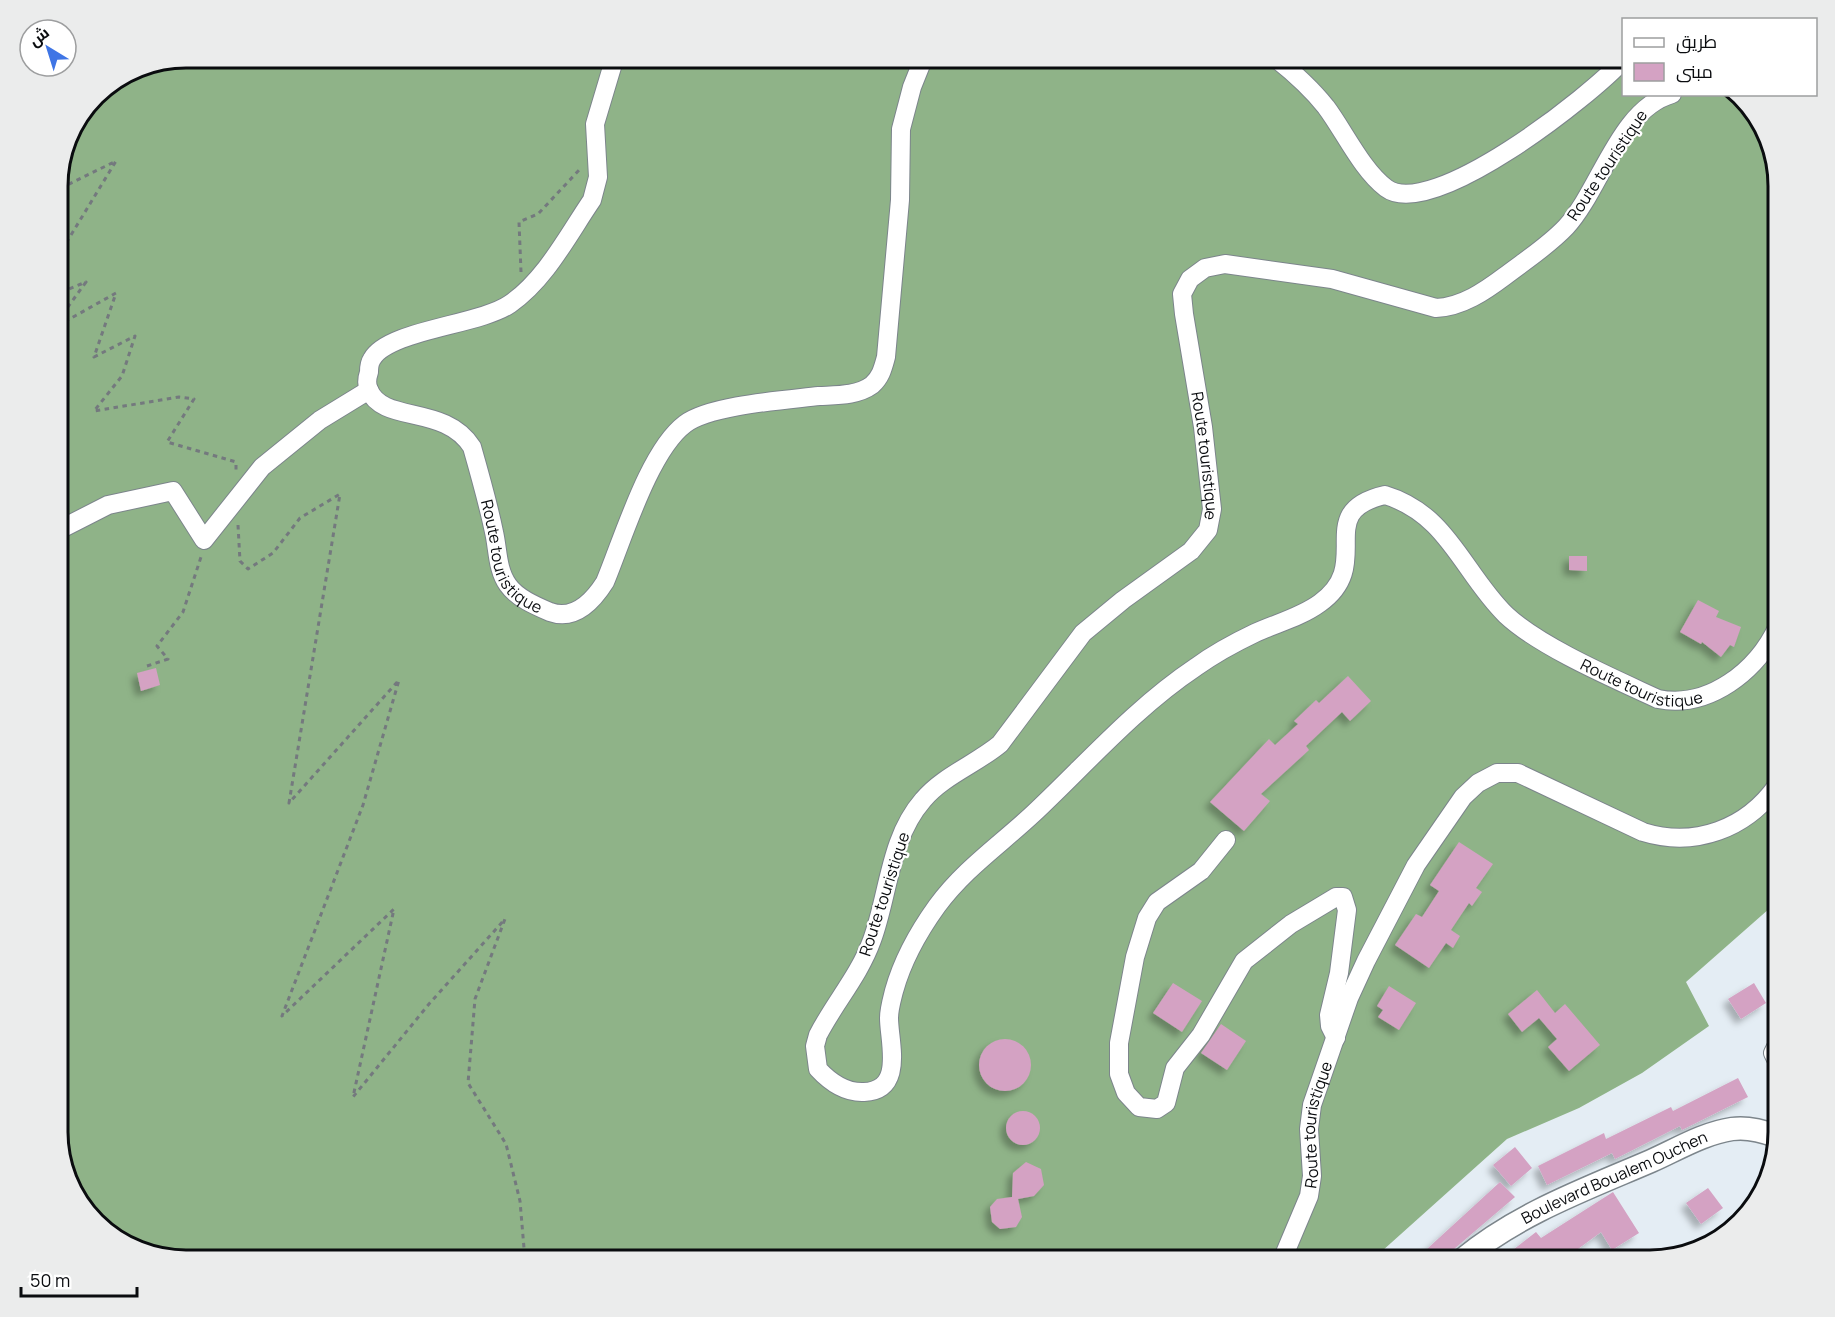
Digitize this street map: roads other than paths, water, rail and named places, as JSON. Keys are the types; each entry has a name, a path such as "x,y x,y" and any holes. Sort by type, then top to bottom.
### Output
{"main road":[{"name":"Boulevard Boualem Ouchen","path":"1474,1250 1545,1207 1700,1140 1733,1129 1768,1133"}],"street":[{"path":"68,526 108,506 172,491 204,540 237,502 262,467 320,420 369,390 367,380 371,359 379,351 404,339 493,314 511,303 547,268 592,200 598,177 595,124 612,68"},
{"name":"Route touristique","path":"369,390 379,403 387,408 438,419 467,438 472,447 495,533 501,568 507,584 517,595 551,612 571,614 580,610 597,595 605,582 646,480 662,452 685,424 700,416 773,401 850,393 871,386 881,375 886,357 900,200 901,129 920,68"},
{"path":"1287,68 1307,85 1325,106 1378,181 1399,194 1413,195 1449,185 1515,145 1590,91 1614,68"},
{"name":"Route touristique","path":"1664,96 1657,98 1636,116 1566,226 1490,288 1448,308 1436,308 1332,279 1225,264 1205,268 1190,279 1182,294 1203,427 1212,509 1208,530 1191,551 1123,600 1083,633 1000,744 942,784 924,799 913,813 899,839 873,938 864,960 818,1035 815,1046 818,1069 836,1085 857,1092 873,1092 885,1083 893,1066 889,1017 903,966 936,908 957,880 1034,813 1133,718 1194,668 1255,633 1304,613 1333,593 1343,576 1346,564 1348,517 1359,503 1385,495 1421,512 1447,537 1486,592 1508,616 1562,651 1658,699 1674,702 1690,701 1711,694 1749,668 1768,645"},
{"name":"Route touristique","path":"1286,1250 1310,1196 1312,1176 1309,1129 1312,1105 1348,998 1416,865 1462,797 1478,783 1497,773 1518,773 1643,832 1671,839 1696,836 1738,824 1756,812 1768,797"},
{"path":"1756,812 1768,809"},
{"path":"1226,840 1201,871 1156,902 1147,918 1135,957 1120,1034 1119,1074 1126,1093 1140,1107 1157,1109 1166,1103 1175,1068 1201,1035 1244,961 1291,924 1336,897 1343,897 1347,910 1340,973 1329,1015 1330,1026 1336,1038"}]}
